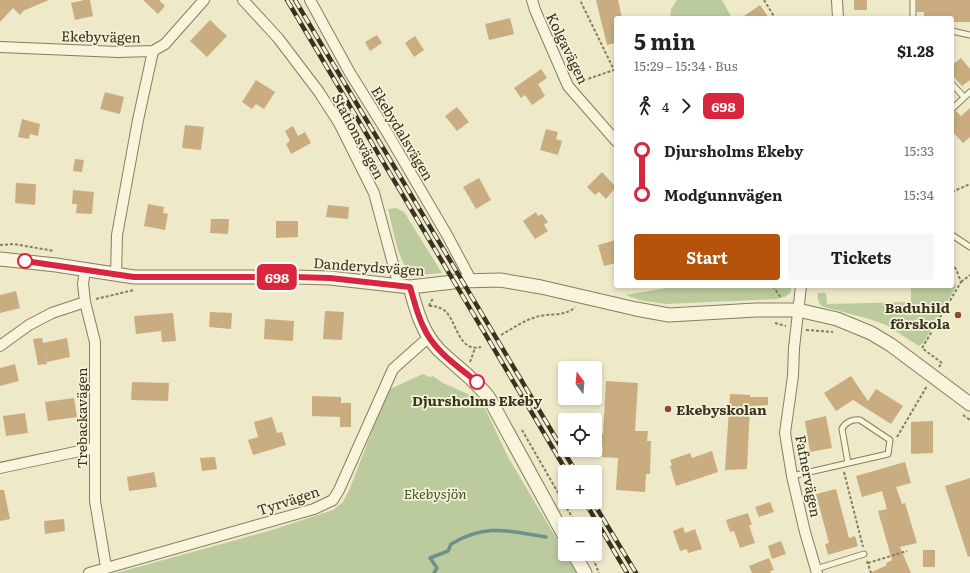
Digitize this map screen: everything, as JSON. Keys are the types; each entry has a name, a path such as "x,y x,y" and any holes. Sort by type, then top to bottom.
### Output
{"street":[{"name":"Ekebyvägen","path":"0,47 118,52 153,51 164,44 204,0"},
{"name":"Stationsvägen","path":"243,0 278,38 319,92 339,123 374,193 404,287"},
{"name":"Ekebydalsvägen","path":"310,0 350,73 385,129 471,280"},
{"name":"Kolgavägen","path":"532,0 534,10 568,86 614,139"},
{"path":"837,0 838,16"},
{"path":"116,275 117,235 138,120 153,51"},
{"name":"Danderydsvägen","path":"0,259 134,277 330,278 404,287 471,280 500,280 541,287 669,315 756,310 798,310 837,319 871,333 891,345 931,384 970,404"},
{"name":"Trebackavägen","path":"84,270 83,284 85,302 95,342 95,501 106,567"},
{"path":"404,287 416,308 423,327 429,337 438,348 478,383 489,398 558,524"},
{"name":"Fafnervägen","path":"802,288 794,348 793,376 785,433 792,476 816,571"},
{"path":"0,346 29,325 52,313 85,302"},
{"name":"Tyrvägen","path":"89,573 314,509 333,500 339,490 393,369 429,337"},
{"path":"0,468 94,448"},
{"path":"578,561 585,573"}],"lane":[{"path":"913,0 913,16"},
{"path":"954,31 970,35"},
{"path":"954,86 964,97"},
{"path":"954,107 970,92"},
{"path":"954,236 970,247"},
{"path":"792,476 845,464 888,454 890,440 860,420 848,422 842,429 845,464"},
{"path":"816,571 864,554"}],"path":[{"path":"580,0 614,68"},
{"path":"764,0 775,16"},
{"path":"568,86 614,70"},
{"path":"954,191 970,184"},
{"path":"954,267 961,282"},
{"path":"890,440 897,437 931,384 942,363 922,348 961,282 970,274"},
{"path":"775,288 782,300"},
{"path":"85,302 136,289"},
{"path":"501,335 536,317 563,313 572,310 577,305"},
{"path":"416,308 438,306 448,314 466,344 476,348 481,347"},
{"path":"769,321 797,329 839,332"},
{"path":"469,364 476,348"},
{"path":"960,413 970,420"},
{"path":"845,464 864,554 871,573"},
{"path":"868,563 907,551"},
{"path":"594,561 599,573"}],"green space":[{"path":"677,0 722,0 731,16 670,16 671,9"},
{"path":"396,208 404,212 442,273 418,274 411,272 406,268 399,253 388,209"},
{"path":"954,282 956,287 923,343 919,346 886,325 824,307 819,303 818,293 826,293 827,304 911,302 911,288 954,288"},
{"path":"667,288 791,288 791,292 785,297 777,299 666,304 639,300 625,295"},
{"name":"Ekebysjön","path":"423,374 429,377 433,376 443,383 481,400 508,457 558,541 558,561 570,561 577,573 116,573 269,531 333,510 343,502 350,488 388,390"}],"building":[{"path":"0,0 49,0 23,11 20,15 13,8 0,22"},
{"path":"90,0 93,16 75,20 71,3"},
{"path":"143,0 159,0 165,6 158,14"},
{"path":"596,0 618,0 622,16 614,16 614,43 607,45"},
{"path":"854,0 867,0 867,10 854,10"},
{"path":"917,0 970,0 970,22 954,22 954,16 924,16 924,12 917,12"},
{"path":"760,5 768,16 744,16"},
{"path":"510,18 514,34 489,40 485,24"},
{"path":"210,20 227,36 207,57 190,41"},
{"path":"377,35 382,43 370,51 365,42"},
{"path":"415,36 424,50 414,57 405,43"},
{"path":"961,58 970,69 970,80 962,86 954,77 954,63"},
{"path":"541,69 547,78 538,84 545,96 532,105 525,95 521,98 514,88"},
{"path":"256,80 275,92 264,109 256,104 252,109 242,102"},
{"path":"105,92 124,97 120,114 100,109"},
{"path":"457,107 469,122 457,131 445,116"},
{"path":"970,108 970,137 963,143 954,133 954,112 956,111 961,116"},
{"path":"22,119 40,124 38,136 30,134 29,139 18,137"},
{"path":"185,125 204,127 201,150 182,148"},
{"path":"293,126 298,136 305,132 311,143 291,154 286,144 290,141 285,131"},
{"path":"546,129 558,132 556,139 562,141 558,155 540,150"},
{"path":"75,159 84,160 82,172 73,171"},
{"path":"602,172 614,185 614,189 606,199 599,192 595,195 587,187"},
{"path":"479,178 491,200 476,209 463,187"},
{"path":"16,183 36,184 35,205 15,203"},
{"path":"73,190 94,192 92,214 76,213 77,204 72,204"},
{"path":"148,204 164,207 163,213 168,214 165,230 144,226"},
{"path":"328,205 349,207 348,219 326,217"},
{"path":"536,212 538,216 542,214 548,222 544,225 548,231 535,239 523,221"},
{"path":"211,219 229,219 228,234 210,233"},
{"path":"276,221 298,221 298,237 276,238"},
{"path":"614,241 614,264 604,266 598,245"},
{"path":"16,291 20,308 0,313 0,295"},
{"path":"325,311 344,312 342,340 323,339"},
{"path":"210,312 232,313 231,329 209,327"},
{"path":"173,313 176,341 162,342 161,331 136,334 134,316"},
{"path":"265,319 294,321 293,341 264,339"},
{"path":"42,338 43,343 67,338 70,357 47,362 45,353 47,364 38,365 33,339"},
{"path":"15,364 19,381 0,386 0,368"},
{"path":"851,376 868,401 876,389 903,406 891,424 853,400 836,411 824,393"},
{"path":"606,381 638,383 635,431 648,431 647,441 651,441 650,474 646,474 645,492 616,490 618,458 602,457"},
{"path":"132,382 169,383 168,401 131,400"},
{"path":"730,394 750,395 750,397 768,397 768,405 750,406 747,469 725,470"},
{"path":"312,396 341,397 341,403 351,403 351,427 340,427 340,417 312,416"},
{"path":"74,398 77,417 48,421 45,402"},
{"path":"25,413 28,433 6,436 3,416"},
{"path":"826,416 832,448 810,452 805,421"},
{"path":"272,417 277,433 282,432 286,445 253,455 248,440 258,437 254,422"},
{"path":"933,421 933,453 911,454 911,422"},
{"path":"712,451 718,472 676,486 670,466 672,465 670,460 690,453 692,458"},
{"path":"215,457 217,469 202,471 200,458"},
{"path":"905,462 911,483 896,487 902,504 905,503 917,543 900,547 911,573 870,573 887,565 886,563 892,560 878,511 887,509 882,491 862,497 856,476"},
{"path":"154,472 157,487 129,491 127,477"},
{"path":"970,478 970,556 968,557 945,486"},
{"path":"836,489 849,538 855,536 858,546 828,555 825,544 829,543 816,494"},
{"path":"0,490 4,490 10,519 0,521"},
{"path":"770,502 774,512 759,517 755,507"},
{"path":"748,513 752,525 749,525 755,543 740,548 734,531 730,532 726,520"},
{"path":"64,519 65,531 45,534 44,521"},
{"path":"683,527 685,533 695,529 702,549 688,553 687,549 680,551 673,531"},
{"path":"781,541 786,554 772,559 768,546"},
{"path":"923,550 935,550 935,567 923,567"},
{"path":"769,558 774,570 770,571 771,573 752,573 749,566"}],"waterway":[{"path":"434,573 437,568 430,558 448,551 451,544 476,533 498,530 546,537"}],"railway":[{"path":"287,0 563,465"},
{"path":"295,0 572,465"},
{"path":"589,509 627,573"},
{"path":"597,509 636,573"}],"bus line":[{"name":"698","path":"25,261 134,277 181,278 254,276 330,278 410,287 423,327 429,337 438,348 477,382"}],"place":[{"name":"Baduhild förskola","path":"958,315"},
{"name":"Djursholms Ekeby","path":"477,382"},
{"name":"Ekebyskolan","path":"668,409"}]}
